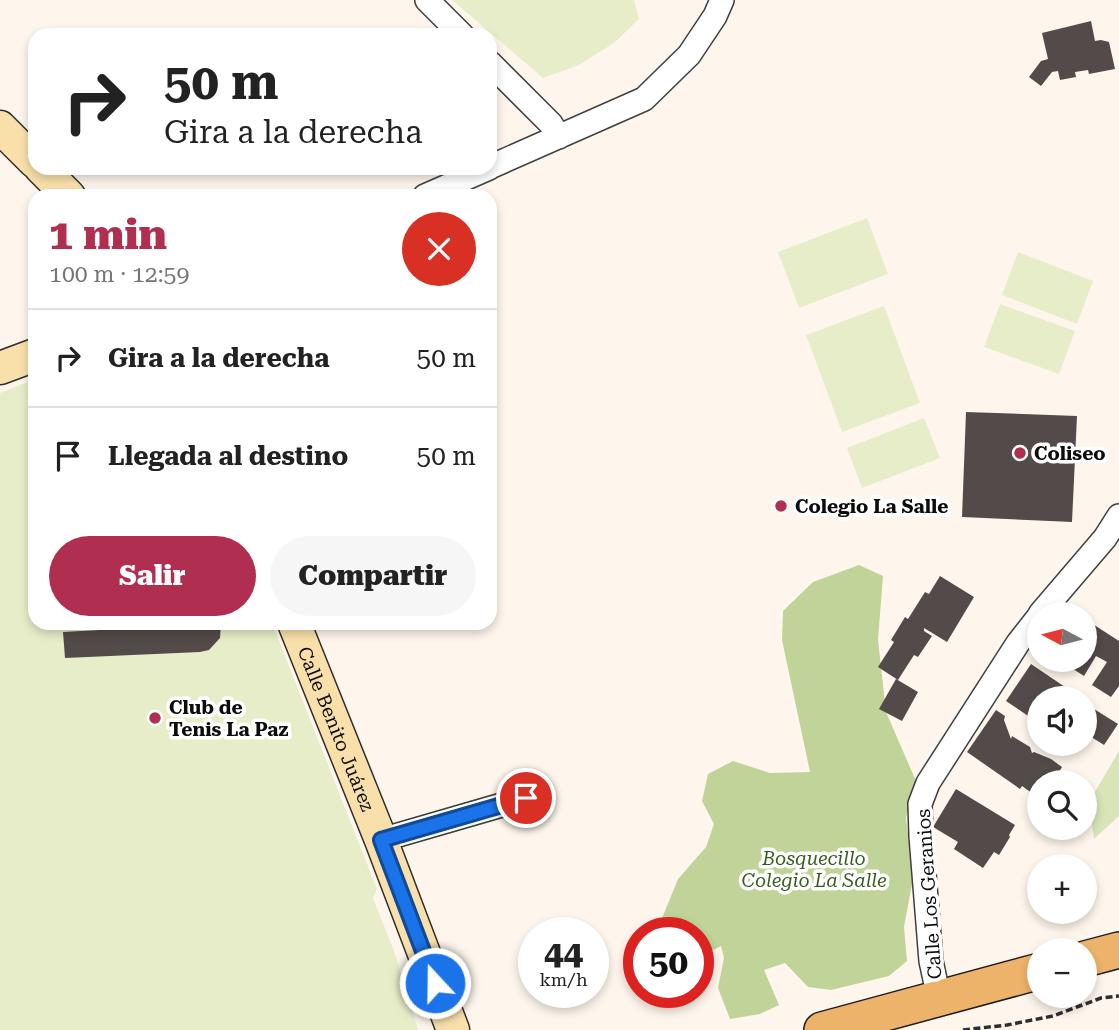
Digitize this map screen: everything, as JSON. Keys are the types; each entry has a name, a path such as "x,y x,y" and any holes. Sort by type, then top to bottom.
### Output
{"main road":[{"path":"0,127 28,155"},
{"path":"48,175 62,189"},
{"path":"0,368 28,358"},
{"name":"Calle Benito Juárez","path":"297,630 453,1030"},
{"path":"1097,956 1119,950"},
{"path":"822,1030 1027,974"}],"street":[{"path":"427,0 455,28"},
{"path":"497,164 644,99 690,55 722,0"},
{"path":"497,70 551,124 559,137"},
{"path":"441,189 473,175"},
{"name":"Calle Los Geranios","path":"1051,602 1105,538 1119,516"},
{"name":"Calle Los Geranios","path":"939,998 931,961 920,804 928,783 1027,632"},
{"path":"381,840 526,798"}],"path":[{"path":"963,1030 1053,1016 1101,998 1119,996"}],"green space":[{"path":"452,0 634,0 639,19 614,43 579,65 543,78 497,39 497,28 485,28"},
{"path":"867,218 888,274 799,308 778,252"},
{"path":"1018,252 1093,281 1077,324 1002,295"},
{"path":"1000,304 1075,331 1059,374 984,347"},
{"path":"884,306 920,403 842,432 806,335"},
{"name":"Club de Tenis La Paz","path":"28,382 28,630 275,630 377,889 373,898 394,951 418,1030 0,1030 0,393"},
{"path":"924,418 940,458 862,488 847,448"},
{"name":"Bosquecillo Colegio La Salle","path":"859,565 883,576 878,640 886,712 916,781 906,818 913,879 904,927 907,961 889,976 831,990 808,987 785,963 764,970 779,1005 760,1014 730,1019 718,988 724,958 721,946 714,950 714,917 663,917 678,879 706,847 714,824 702,801 708,774 733,761 770,773 810,772 782,640 783,611 813,582"},
{"path":"1119,751 1119,816 1097,836 1097,788"}],"building":[{"path":"1091,21 1095,41 1109,42 1115,69 1089,74 1088,70 1075,72 1076,77 1060,80 1058,71 1052,72 1041,86 1029,77 1041,61 1048,59 1042,33"},
{"name":"Coliseo","path":"966,412 1077,416 1072,522 962,517"},
{"path":"940,576 974,597 947,642 924,628 924,631 932,636 918,657 914,655 898,680 878,667 894,642 891,640 905,617 908,619 925,592 929,594"},
{"path":"1097,627 1119,641 1119,686 1111,697 1092,685 1107,662 1097,657"},
{"path":"221,630 220,638 209,650 200,652 65,658 63,632"},
{"path":"1027,670 1043,672 1064,686 1027,686 1027,715 1006,701"},
{"path":"896,679 918,692 902,721 879,709"},
{"path":"996,710 1005,716 1011,739 1012,736 1027,745 1027,756 1044,756 1062,767 1060,770 1027,770 1027,790 1022,786 1020,789 967,752"},
{"path":"1097,711 1118,724 1104,745 1097,741"},
{"path":"956,789 1015,825 999,855 994,852 983,868 954,849 958,842 933,827"}],"place":[{"name":"Coliseo","path":"1020,453"},
{"name":"Colegio La Salle","path":"781,506"},
{"name":"Club de Tenis La Paz","path":"155,718"}],"route":[{"path":"435,983 381,840 526,798"}]}
